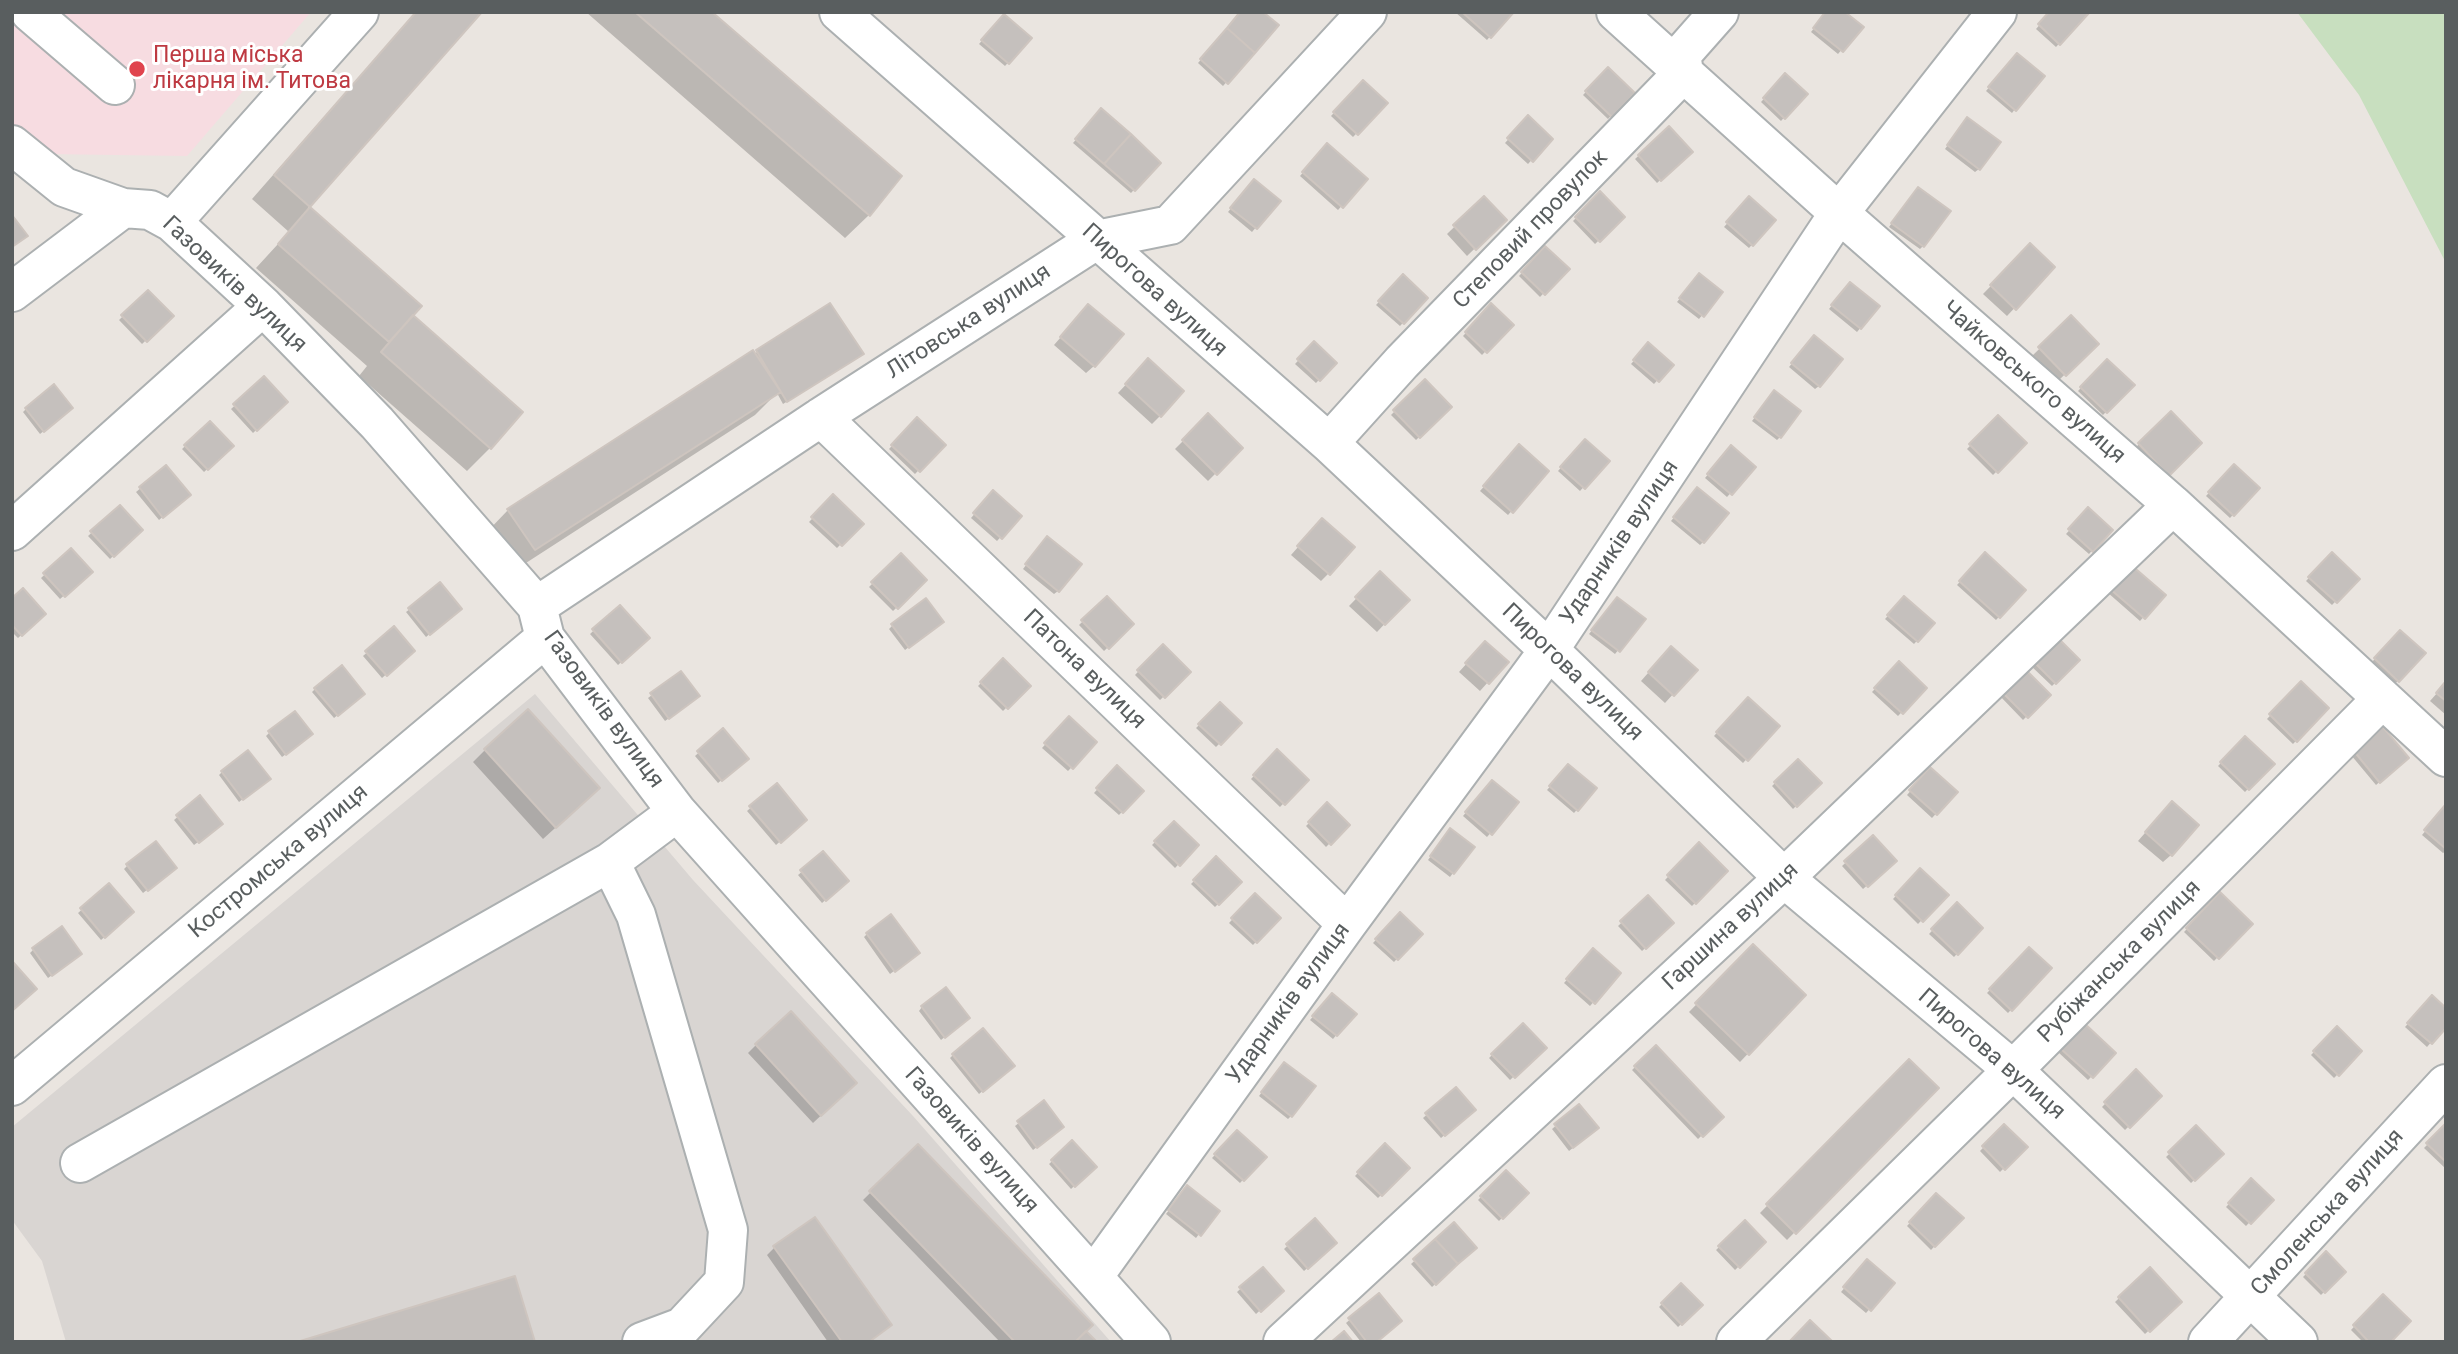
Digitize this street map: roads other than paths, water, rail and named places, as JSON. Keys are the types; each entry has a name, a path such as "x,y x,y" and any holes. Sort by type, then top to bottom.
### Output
{"street":[{"path":"30,12 115,85"},
{"path":"172,222 359,12"},
{"name":"Пирогова вулиця","path":"839,12 1329,443 1549,650 1784,878 2013,1070 2298,1342"},
{"name":"Літовська вулиця","path":"541,622 821,417 1096,240 1170,225 1367,12"},
{"name":"Чайковського вулиця","path":"1616,12 1839,213 2173,505 2446,757"},
{"name":"Степовий провулок","path":"1329,443 1402,362 1684,72 1681,55 1719,12"},
{"name":"Ударників вулиця","path":"1093,1277 1347,924 1549,650 1839,213 1997,12"},
{"name":"Газовиків вулиця","path":"12,145 64,187 123,208 150,210 172,222 263,306 377,423 541,622 677,812 1151,1342"},
{"path":"12,292 123,208"},
{"path":"12,531 263,306"},
{"name":"Патона вулиця","path":"821,417 1347,924"},
{"name":"Гаршина вулиця","path":"1283,1342 1784,878 2173,505"},
{"name":"Костромська вулиця","path":"12,1086 541,622"},
{"name":"Рубіжанська вулиця","path":"1736,1342 2013,1070 2382,699"},
{"path":"80,1163 610,862 677,812"},
{"path":"610,862 636,915 728,1230 724,1282 682,1327 642,1342"},
{"name":"Смоленська вулиця","path":"2208,1342 2446,1084"}],"place":[{"name":"Перша міська лікарня ім. Титова","path":"137,69"}]}
